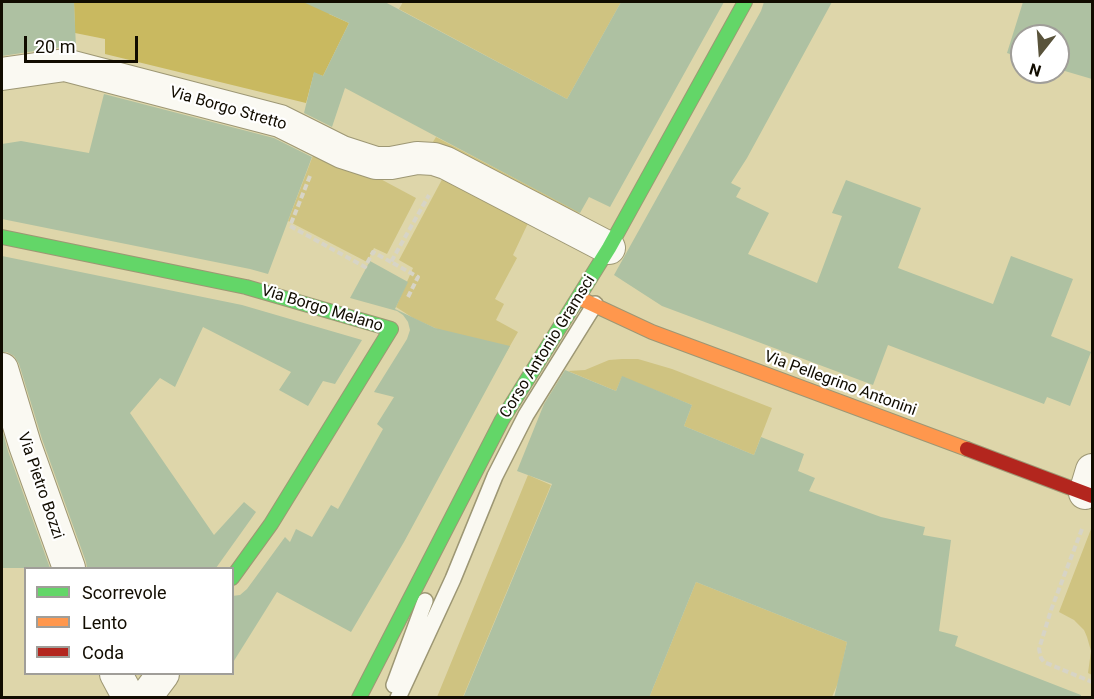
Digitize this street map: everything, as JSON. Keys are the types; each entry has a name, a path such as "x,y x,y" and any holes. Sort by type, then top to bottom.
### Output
{"street":[{"name":"Corso Antonio Gramsci","path":"359,698 502,420 579,298 610,261 745,2"},
{"name":"Via Borgo Stretto","path":"2,74 65,65 280,121 342,152 376,163 391,163 417,158 434,159 446,163 610,261"},
{"name":"Via Borgo Melano","path":"2,237 246,286 391,330 272,524 234,575"},
{"name":"Via Pellegrino Antonini","path":"579,298 596,300 652,332 1089,496"},
{"name":"Via Pietro Bozzi","path":"2,369 25,445 69,567"},
{"path":"118,675 129,698"},
{"path":"145,698 162,675"}],"lane":[{"name":"Corso Antonio Gramsci","path":"610,261 761,2"},
{"name":"Corso Antonio Gramsci","path":"398,698 453,579 495,476 526,415 596,300"},
{"path":"390,698 462,496"}],"path":[{"path":"323,142 290,226 365,267 373,252 418,278 391,330"},
{"path":"391,262 446,163"},
{"path":"1089,496 1039,649 1044,662 1092,682"}],"shaded area":[{"path":"74,2 331,2 329,14 349,23 323,76 314,73 306,103 105,54 105,39 75,33"},
{"path":"403,2 621,2 567,99 399,9"},
{"path":"436,137 579,212 574,221 431,145"},
{"path":"317,145 416,198 387,254 374,248 367,262 288,221"},
{"path":"446,172 530,219 513,255 517,258 495,299 504,304 496,320 518,332 503,358 413,318 396,307 413,268 399,260"},
{"path":"638,359 672,369 772,408 754,455 684,426 692,405 622,377 616,391 568,371 585,370 609,360"},
{"path":"528,475 551,485 463,697 437,697"},
{"path":"1091,529 1092,675 1088,673 1091,651 1084,630 1074,620 1059,612"},
{"path":"696,582 847,642 838,683 832,697 649,698"}],"building":[{"path":"2,2 74,2 76,48 62,47 2,56"},
{"path":"303,2 385,2 567,99 621,2 724,2 610,207 589,197 580,213 345,88 332,127 304,113 314,72 323,76 349,23"},
{"path":"764,2 832,2 731,183 741,188 736,197 769,213 748,254 817,283 842,216 832,213 846,180 921,208 898,268 993,304 1011,256 1073,279 1051,336 1091,352 1070,406 1047,397 1044,404 888,345 873,385 662,306 614,275"},
{"path":"1023,2 1092,2 1092,79 1070,73 1070,24 1016,24"},
{"path":"104,94 274,138 312,157 268,274 2,219 2,144 21,141 89,153"},
{"path":"2,256 242,305 362,340 335,384 323,381 308,406 279,390 291,372 203,327 175,387 160,378 130,413 214,535 244,502 256,512 217,567 87,567 42,439 19,364 14,356 2,352"},
{"path":"370,261 408,282 395,309 435,328 510,346 404,542 351,632 277,592 234,661 234,596 240,595 247,589 285,537 290,542 296,529 312,537 331,505 338,509 383,429 377,424 394,397 374,392 407,339 410,330 408,322 397,311 350,298"},
{"path":"565,370 616,391 622,376 692,405 684,426 754,455 761,437 804,454 798,471 815,478 809,491 881,517 925,527 923,535 951,540 939,631 958,636 955,646 1081,695 1081,698 834,698 847,642 696,582 649,698 463,698 552,484 517,471 544,404"},
{"path":"2,429 50,567 2,568"}],"traffic: fast":[{"path":"359,698 502,420 609,248 745,2"},
{"path":"2,237 246,287 391,329 271,524 234,575"}],"traffic: slow":[{"path":"579,298 652,332 967,449"}],"traffic: jam":[{"path":"967,449 1092,496"}]}
